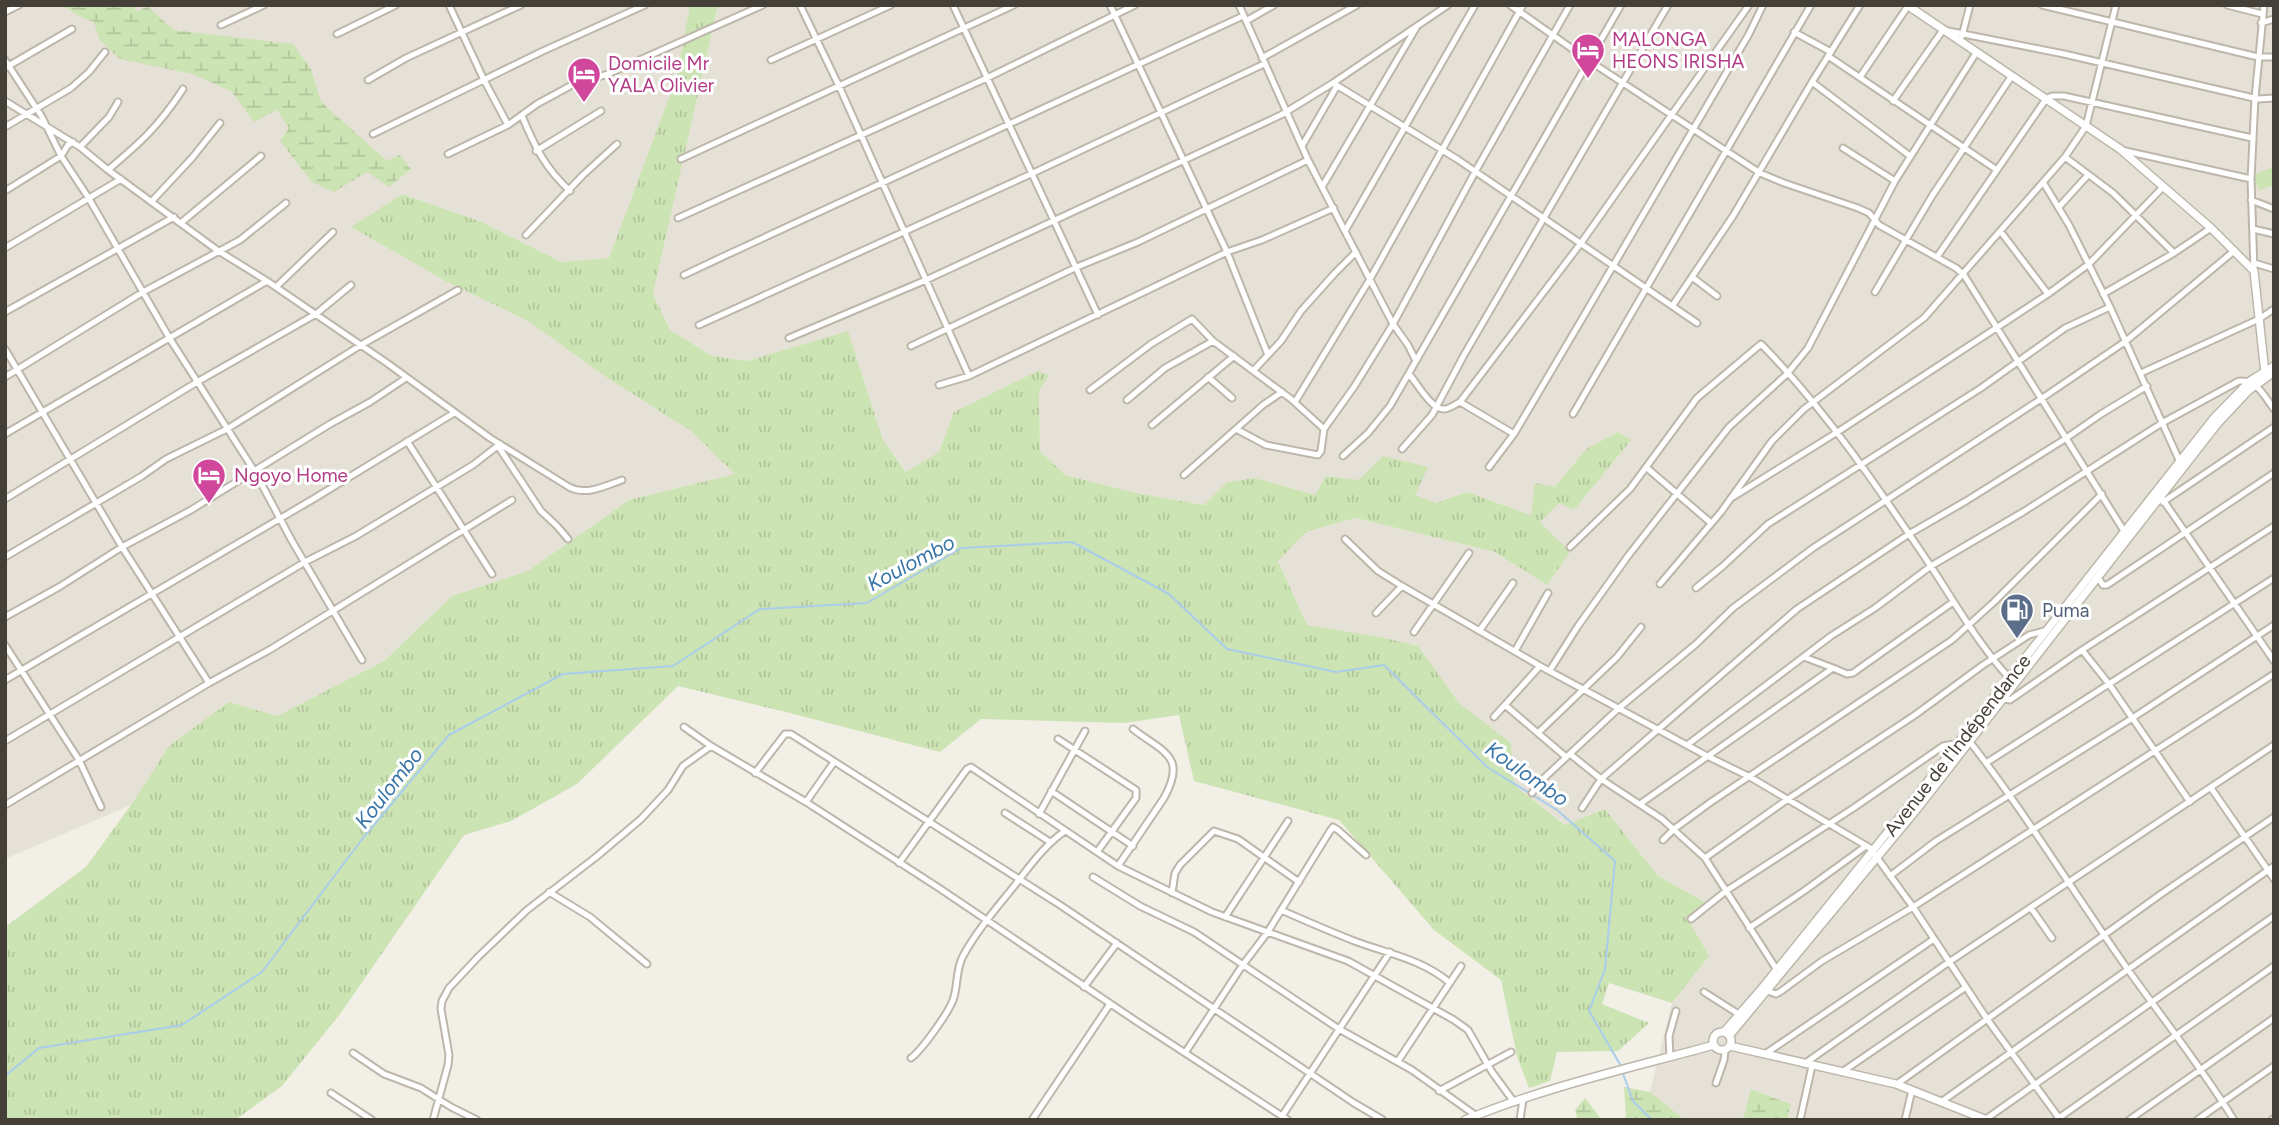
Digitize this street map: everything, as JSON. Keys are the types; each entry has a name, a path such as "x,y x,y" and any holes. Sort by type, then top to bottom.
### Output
{"street":[{"path":"5,12 19,5"},
{"path":"221,25 264,5"},
{"path":"337,34 396,5"},
{"path":"449,5 508,125"},
{"path":"368,80 406,58 521,5"},
{"path":"373,134 635,7 645,5"},
{"path":"448,154 508,125 572,85 633,63 763,5"},
{"path":"800,5 969,376"},
{"path":"771,60 891,5"},
{"path":"953,5 1098,315"},
{"path":"681,159 1014,5"},
{"path":"1110,5 1227,252 1268,355"},
{"path":"678,218 987,78 1135,5"},
{"path":"1239,5 1308,160 1393,324 1416,361"},
{"path":"684,275 882,181 1274,5"},
{"path":"699,325 1161,112 1263,61 1357,5"},
{"path":"789,338 926,280 1286,113 1335,84 1448,5"},
{"path":"1345,231 1475,5"},
{"path":"1510,5 1623,84 1759,173 1869,213 1874,220 1964,275 2124,531"},
{"path":"1295,402 1370,279 1523,5"},
{"path":"1236,429 1266,445 1318,455 1321,452 1324,429 1393,324 1570,5"},
{"path":"1343,456 1368,433 1390,406 1621,5"},
{"path":"1402,449 1426,424 1668,5"},
{"path":"1409,374 1436,406 1445,409 1460,402 1581,243 1749,5"},
{"path":"1489,467 1514,434 1749,34 1763,5"},
{"path":"1573,414 1811,5"},
{"path":"1673,305 1759,173 1860,5"},
{"path":"1960,43 1970,5"},
{"path":"2042,5 2258,57 2274,57"},
{"path":"1660,584 1731,499 1772,440 1812,402 1913,329 1964,275 2065,157 2087,126 2116,5"},
{"path":"2227,5 2262,14"},
{"path":"2264,5 2250,179 2254,267 2268,373"},
{"path":"1860,77 1907,6 2120,149 2254,267 2274,269"},
{"path":"2261,23 2274,19"},
{"path":"1322,187 1417,25"},
{"path":"72,29 6,64 37,108 61,156 88,197 170,339 255,472 362,660"},
{"path":"1942,30 1963,32 2264,100 2274,98"},
{"path":"1893,102 1942,30"},
{"path":"1794,32 1830,54 1893,102 1997,170"},
{"path":"5,127 71,88 89,72 105,52"},
{"path":"1550,670 1578,626 1729,426 1787,374 1808,348 1895,181 1976,53"},
{"path":"1875,292 1905,240 2011,76"},
{"path":"1812,82 1910,156"},
{"path":"1335,84 1475,172 1698,323"},
{"path":"1302,146 1335,84"},
{"path":"108,170 149,134 183,89"},
{"path":"1937,257 2046,99 2052,96 2064,96 2252,138"},
{"path":"5,101 73,142 217,250 361,345 499,445 573,490 592,490 622,480"},
{"path":"80,147 109,117 118,102"},
{"path":"537,151 601,111"},
{"path":"522,116 537,151 556,179 570,191"},
{"path":"152,201 220,123"},
{"path":"5,191 61,156 73,142"},
{"path":"526,235 583,175 617,144"},
{"path":"1843,148 1895,181"},
{"path":"2120,149 2250,179"},
{"path":"182,222 261,156"},
{"path":"2065,157 2136,214 2174,253"},
{"path":"911,346 1077,267 1207,210 1308,160"},
{"path":"2059,207 2088,175"},
{"path":"5,248 121,179"},
{"path":"2043,183 2059,207 2110,307 2179,460"},
{"path":"1731,499 2048,294 2088,264 2163,187"},
{"path":"2251,200 2274,209"},
{"path":"5,377 143,292 240,240 286,203"},
{"path":"939,386 969,376 1227,252 1262,240 1334,208"},
{"path":"5,312 174,217"},
{"path":"2103,294 2211,228"},
{"path":"2253,229 2274,234"},
{"path":"276,287 332,232"},
{"path":"2001,232 2048,294"},
{"path":"1532,793 1619,708 1696,644 1733,608 1812,548 2042,399 2126,341 2234,251"},
{"path":"1254,370 1280,341 1301,311 1356,252"},
{"path":"1692,277 1717,296"},
{"path":"5,434 267,281"},
{"path":"5,499 197,382 316,314 351,285"},
{"path":"5,557 166,459 227,429 361,345 458,290"},
{"path":"1696,588 1768,524 2018,362 2065,328 2110,307"},
{"path":"2141,373 2274,309"},
{"path":"1090,390 1189,319 1194,320 1213,341 1295,402 1324,429"},
{"path":"1127,400 1165,368 1213,341"},
{"path":"1570,547 1617,503 1647,468 1697,398 1762,345 1861,464 1992,659 2010,679"},
{"path":"5,349 122,547 209,683"},
{"path":"1152,425 1234,356"},
{"name":"Avenue de l'Indépendance","path":"1727,1034 2010,679 2179,460 2229,401 2274,366"},
{"path":"1208,377 1232,398"},
{"path":"5,617 255,472 406,378"},
{"path":"1687,745 1831,636 1875,608 1931,566 2023,512 2162,423 2239,382 2253,383 2274,409"},
{"name":"Avenue de l'Indépendance","path":"1727,1034 1768,991 1872,851 1969,742 2162,500 2225,414 2253,383"},
{"path":"1582,808 1601,779 1797,609 1909,534 2147,386"},
{"path":"1184,475 1263,405 1282,393"},
{"path":"1460,402 1514,434"},
{"path":"5,680 454,413"},
{"path":"2274,427 2162,500 2274,661"},
{"path":"407,441 492,574"},
{"path":"5,741 305,562 356,537 473,465 499,445"},
{"path":"499,445 541,511 568,540"},
{"path":"1647,468 1711,523"},
{"path":"2098,578 2103,585 2107,584 2274,473"},
{"path":"1663,840 1674,829 1942,647 1969,625 2102,494"},
{"path":"5,805 271,649 512,500"},
{"path":"2003,699 2010,700 2082,650 2274,527"},
{"path":"1345,539 1378,571 1402,586 1540,666 1750,777 1830,823 1872,851 2058,1119 2274,966"},
{"path":"1414,632 1469,553"},
{"path":"1986,763 2274,578"},
{"path":"1480,630 1513,583"},
{"path":"1376,613 1402,586"},
{"path":"1515,651 1548,593"},
{"path":"1804,657 1847,674 1853,673 1953,602"},
{"path":"1890,876 1936,841 2131,719 2274,625"},
{"path":"1539,732 1617,657 1642,627"},
{"path":"1704,858 1915,715 1992,659 2029,635 2048,630"},
{"path":"5,645 79,760 101,807"},
{"path":"2082,650 2109,684 2190,802"},
{"path":"1494,717 1540,666"},
{"path":"1640,804 1833,668"},
{"path":"1768,991 1776,995 1822,961 1913,907 2274,674"},
{"path":"1505,705 1568,756 1674,829 1704,858 1777,970"},
{"path":"684,727 987,920 1084,987 1285,1118 1310,1074 1390,952"},
{"path":"1118,866 1164,798 1171,786 1175,769 1170,758 1133,729"},
{"path":"1039,814 1085,731"},
{"path":"755,773 787,733 929,820 1383,1120"},
{"path":"1058,739 1136,790 1136,798 1097,852"},
{"path":"1969,742 2070,882 2127,969 2234,1120"},
{"path":"1692,919 1726,891 1943,746 1959,743"},
{"path":"1804,1064 1950,962 2274,745"},
{"path":"433,1120 446,1077 449,1055 442,1009 445,994 478,957 549,892 625,834 657,803 683,766 710,746"},
{"path":"806,803 834,762"},
{"path":"899,863 969,767 1118,866 1225,917 1348,961 1434,1008 1468,1030 1488,1066 1514,1102"},
{"path":"2211,788 2274,879"},
{"path":"1051,791 1133,846"},
{"path":"1005,813 1050,842"},
{"path":"1896,1084 2104,934 2274,817"},
{"path":"1225,917 1289,821"},
{"path":"1185,1053 1267,933 1333,827 1366,855"},
{"path":"911,1058 918,1053 948,1012 953,1000 958,968 987,920 1050,842 1065,831"},
{"path":"1172,893 1175,873 1180,865 1214,831 1238,839 1299,882"},
{"path":"1749,928 1804,891 1872,851"},
{"path":"1941,1102 2274,866"},
{"path":"1093,877 1140,906 1194,932 1339,1029 1398,1061 1475,1115"},
{"path":"549,892 590,916 647,964"},
{"path":"2031,908 2052,938"},
{"path":"1281,911 1435,971 1450,983"},
{"path":"1714,1045 1718,1049 1765,1054 1896,1084 1986,1120 2274,916"},
{"path":"1765,1054 1934,939"},
{"path":"1084,987 1117,943"},
{"path":"1398,1061 1461,966"},
{"path":"1842,1072 1966,987"},
{"path":"1704,992 1740,1015"},
{"path":"1032,1120 1110,1004"},
{"path":"1670,1057 1669,1036 1676,1011"},
{"path":"2129,1120 2274,1018"},
{"path":"1714,1045 1715,1036 1727,1034 1727,1048 1716,1083"},
{"path":"1465,1120 1614,1071 1714,1045"},
{"path":"1439,1091 1511,1052"},
{"path":"353,1053 384,1074 421,1088 477,1120"},
{"path":"1800,1120 1812,1066"},
{"path":"2197,1120 2274,1066"},
{"path":"1905,1120 1912,1090"},
{"path":"331,1093 372,1120"},
{"path":"1520,1120 1523,1099"}],"shaded area":[{"path":"5,5 690,5 677,76 609,258 561,262 482,222 402,194 351,227 449,283 528,321 606,377 691,431 735,474 629,500 528,571 452,596 384,661 277,716 229,702 169,746 131,805 5,859"},
{"path":"718,5 2274,5 2274,1120 1787,1120 1791,1104 1752,1089 1743,1120 1685,1120 1650,1092 1672,1003 1709,956 1691,924 1710,905 1658,876 1605,809 1566,825 1514,785 1511,743 1459,703 1418,646 1307,625 1278,560 1306,532 1356,518 1495,552 1547,585 1539,522 1559,502 1574,510 1630,440 1618,432 1586,449 1532,515 1467,492 1436,503 1414,495 1427,467 1359,480 1315,495 1255,478 1227,482 1204,505 1136,493 1065,475 1040,451 1039,390 954,412 939,452 907,472 883,440 848,331 747,361 712,356 670,330 653,294"}],"green space":[{"path":"62,5 132,5 137,12 147,6 174,30 293,44 311,69 321,102 387,161 400,155 411,169 389,187 367,172 334,192 312,182 280,141 289,128 277,110 254,122 231,91 192,74 120,59 99,39 94,22"},
{"path":"690,5 718,5 653,294 670,330 712,356 747,361 848,331 883,440 906,472 939,452 954,412 1038,371 1049,375 1039,390 1040,451 1065,475 1136,493 1204,505 1227,482 1255,478 1315,495 1326,476 1359,480 1383,456 1428,467 1415,495 1436,503 1467,492 1531,515 1535,483 1555,487 1586,449 1618,432 1631,440 1574,510 1559,503 1540,522 1570,552 1547,585 1495,552 1356,518 1306,532 1278,561 1307,625 1418,646 1459,703 1511,743 1514,785 1565,825 1605,809 1658,876 1710,905 1691,924 1709,956 1672,1003 1609,983 1602,1004 1649,1023 1618,1051 1557,1052 1550,1081 1529,1088 1517,1056 1501,980 1434,930 1339,820 1194,781 1179,715 1124,723 981,719 940,752 678,686 577,784 511,821 464,835 340,1014 282,1086 235,1120 5,1120 5,927 86,867 169,746 229,702 277,716 384,661 452,596 528,571 629,500 735,474 691,431 606,377 528,321 449,283 351,227 402,194 482,222 561,262 609,258 677,76"},
{"path":"2274,167 2274,190 2272,186 2259,190 2253,175"},
{"path":"1624,1087 1650,1092 1685,1120 1620,1120 1626,1117"},
{"path":"1751,1089 1791,1104 1787,1120 1743,1120"},
{"path":"1585,1098 1602,1120 1578,1120 1575,1110"}],"waterway":[{"name":"Koulombo","path":"5,1076 39,1048 182,1025 262,972 363,838 449,735 563,674 673,666 760,609 867,603 961,548 1072,542 1169,594 1227,649 1336,672 1384,665 1487,767 1557,810 1615,861 1605,969 1589,1011 1621,1066"},
{"name":"Koulombo","path":"1622,1071 1633,1101 1652,1120"}],"place":[{"name":"MALONGA HEONS IRISHA","path":"1588,80"},
{"name":"Domicile Mr YALA Olivier","path":"584,104"},
{"name":"Ngoyo Home","path":"209,505"},
{"name":"Puma","path":"2017,640"}]}
